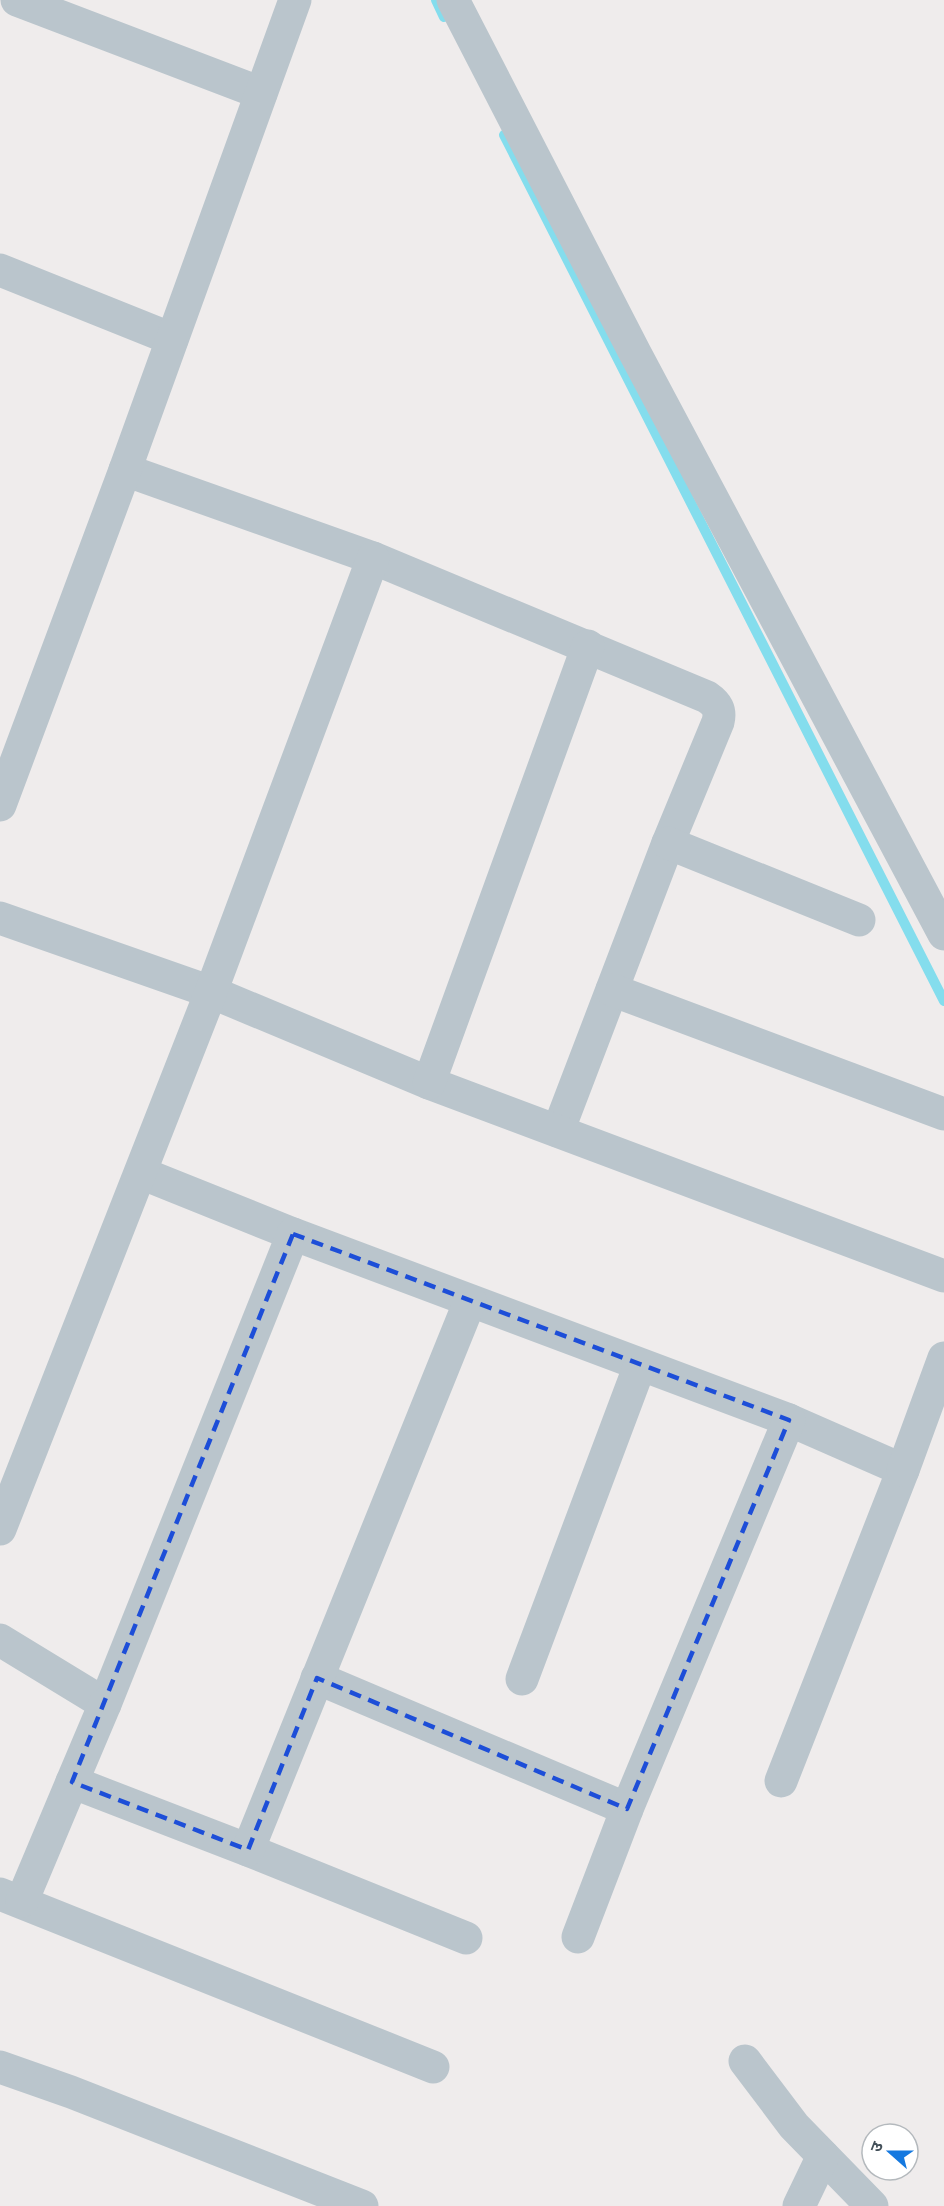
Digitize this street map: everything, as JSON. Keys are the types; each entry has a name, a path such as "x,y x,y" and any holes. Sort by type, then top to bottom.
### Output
{"street":[{"path":"17,0 261,93"},
{"path":"0,805 125,470 295,0"},
{"path":"453,0 640,363 944,934"},
{"path":"0,270 172,339"},
{"path":"125,470 373,558 588,646 707,697 716,704 720,713 718,722 668,843 558,1131"},
{"path":"0,1529 211,992 373,558"},
{"path":"429,1083 588,646"},
{"path":"668,843 859,920"},
{"path":"0,918 211,992 429,1083 944,1276"},
{"path":"612,990 944,1114"},
{"path":"141,1173 293,1234 789,1420 903,1470"},
{"path":"293,1234 72,1782 11,1898 433,2067"},
{"path":"248,1850 470,1301"},
{"path":"781,1781 903,1470 944,1358"},
{"path":"522,1679 640,1365"},
{"path":"578,1937 627,1809 789,1420"},
{"path":"0,1640 105,1704"},
{"path":"317,1678 627,1809"},
{"path":"72,1782 466,1938"},
{"path":"745,2061 794,2126 872,2206"},
{"path":"0,2067 71,2091 362,2206"},
{"path":"799,2206 823,2156"}],"highlighted area":[{"path":"293,1234 789,1420 627,1809 317,1678 248,1850 72,1782"}],"waterway":[{"path":"436,0 444,17"},
{"path":"504,135 944,1001"}]}
